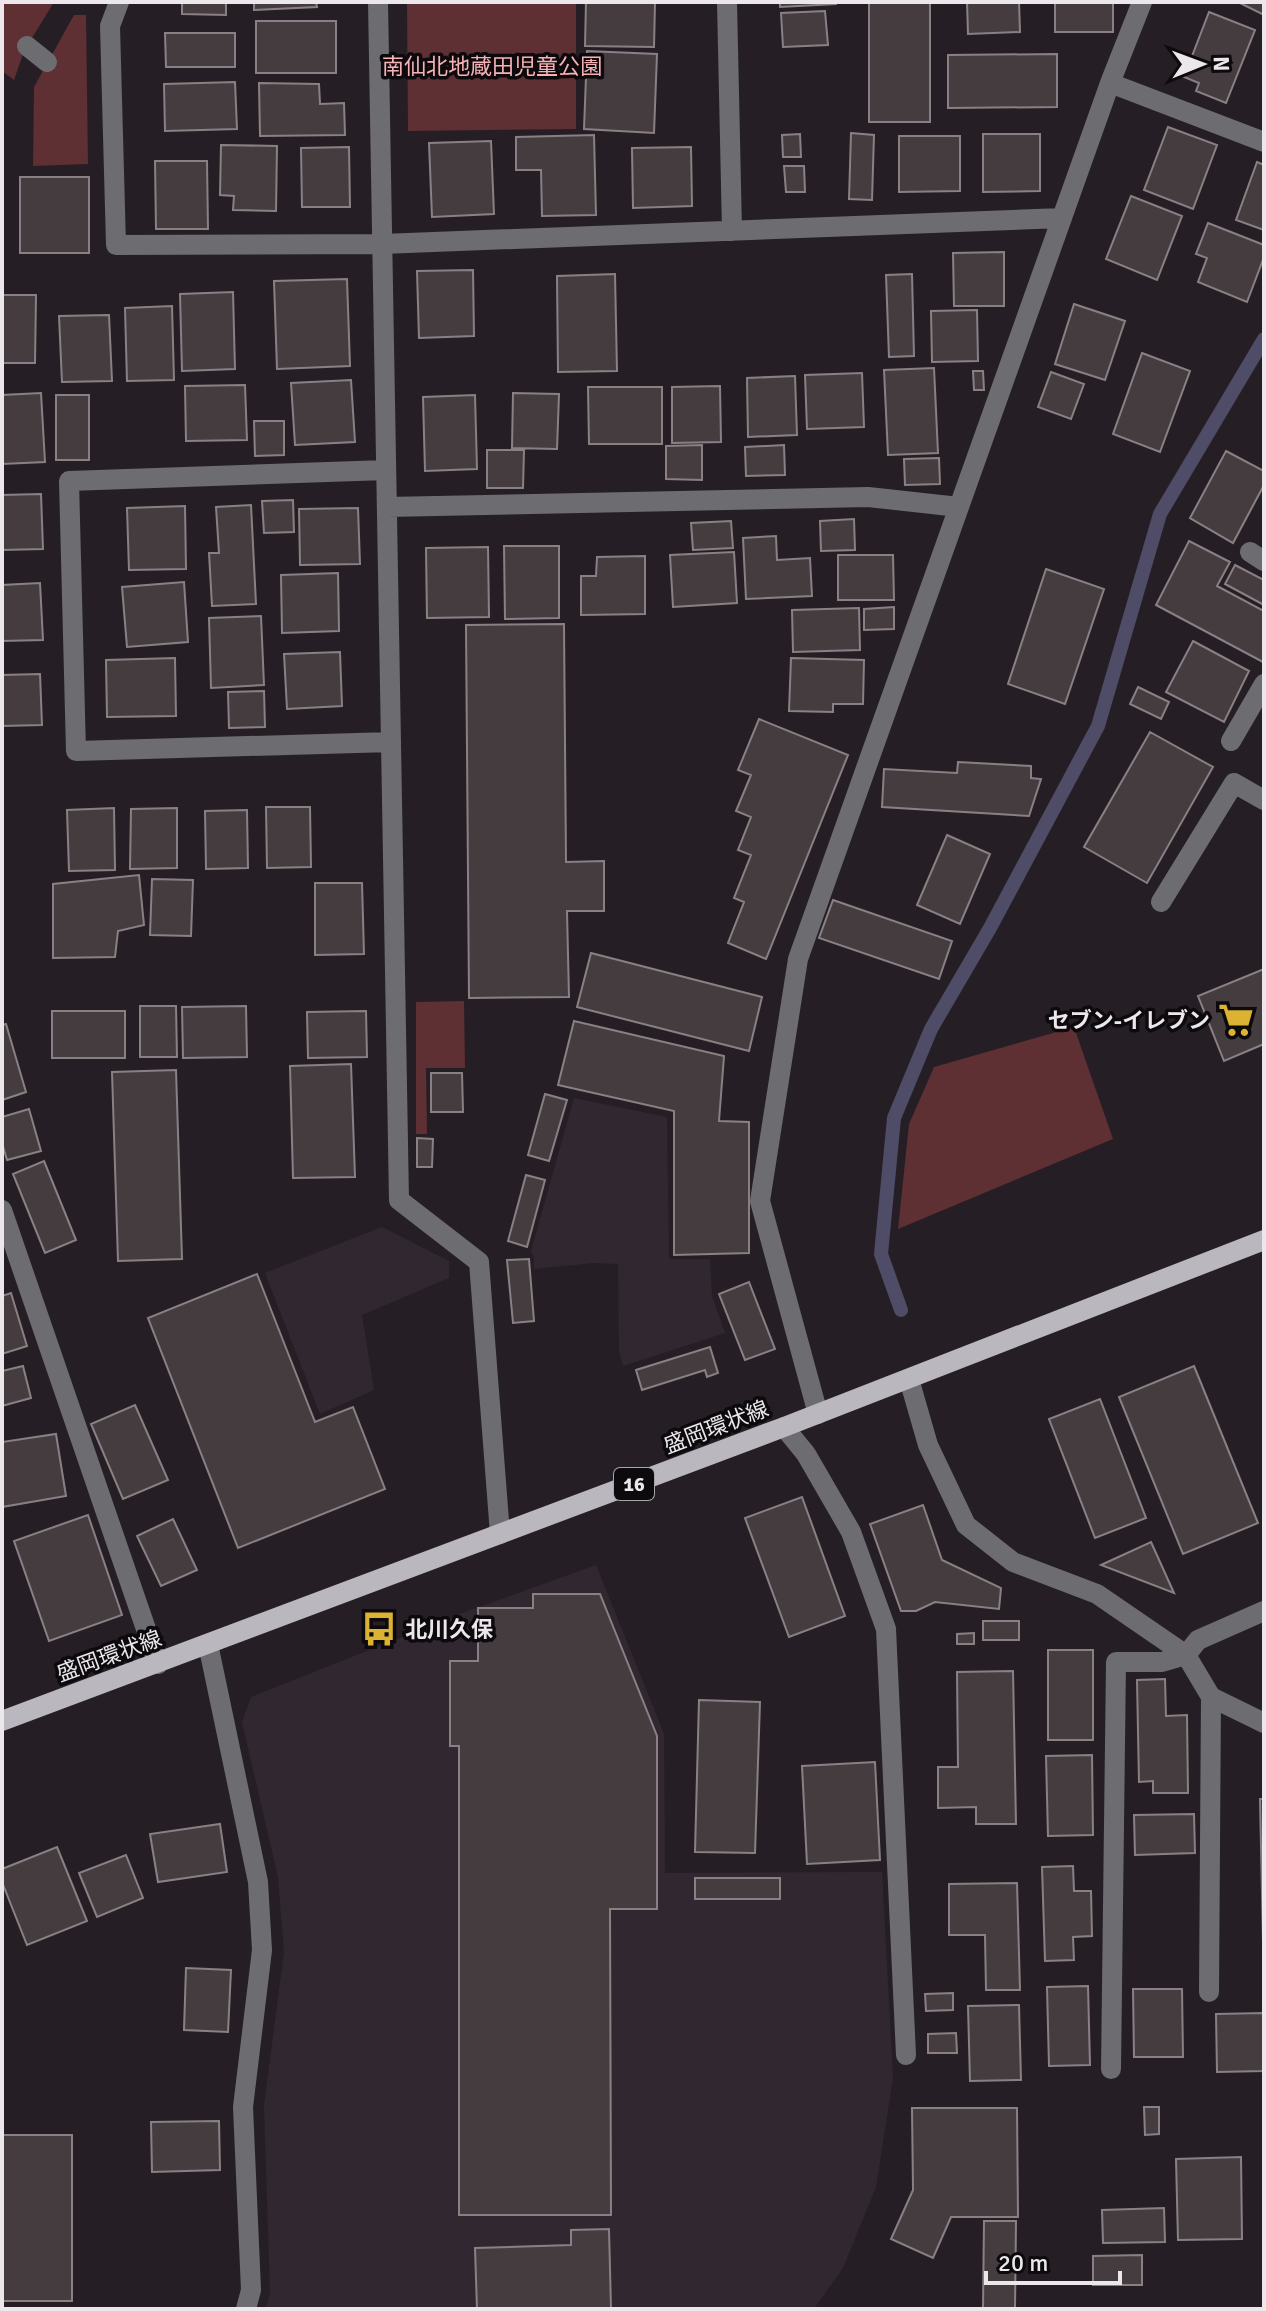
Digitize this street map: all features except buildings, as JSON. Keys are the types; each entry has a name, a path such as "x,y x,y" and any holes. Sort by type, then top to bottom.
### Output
{"main road":[{"name":"盛岡環状線","path":"2,1721 784,1427 1264,1240"}],"street":[{"path":"119,2 110,26 116,245 382,244 1062,218"},
{"path":"378,2 399,1200 479,1262 500,1534"},
{"path":"727,2 732,231"},
{"path":"818,1414 760,1201 798,959 1110,83 1142,2"},
{"path":"27,46 47,62"},
{"path":"1110,83 1264,142"},
{"path":"386,470 69,481 76,751 391,742"},
{"path":"387,507 868,497 959,507"},
{"path":"1231,741 1264,684"},
{"path":"1161,902 1234,783 1264,800"},
{"path":"2,1210 158,1664"},
{"path":"909,1379 928,1445 966,1525 1013,1562 1097,1594 1186,1655 1211,1697 1209,1992"},
{"path":"784,1427 806,1454 851,1532 886,1629 906,2055"},
{"path":"1111,2069 1116,1662 1162,1662 1186,1655 1198,1640 1264,1611"},
{"path":"208,1644 258,1882 262,1950 243,2107 251,2290 246,2309"},
{"path":"1211,1697 1264,1723"}],"shaded area":[{"path":"574,1098 667,1117 669,1259 710,1259 712,1296 725,1333 623,1366 619,1351 618,1264 594,1263 534,1269 531,1251"},
{"path":"382,1227 449,1261 449,1278 362,1315 374,1390 320,1414 265,1273"},
{"path":"596,1565 664,1734 665,1873 882,1872 893,2078 876,2187 843,2268 814,2309 266,2309 270,2292 264,2106 284,1952 278,1877 242,1722 251,1697 468,1611"}],"green space":[{"path":"2,2 54,2 24,51 14,80 2,71"},
{"name":"南仙北地蔵田児童公園","path":"407,2 576,2 576,129 408,131"},
{"path":"74,15 86,15 88,164 33,166 34,87"},
{"path":"464,1001 465,1068 426,1068 427,1134 416,1134 416,1002"},
{"path":"1074,1027 1113,1139 898,1229 909,1124 934,1067"}],"waterway":[{"path":"901,1310 881,1254 894,1118 931,1029 990,928 1098,726 1160,514 1264,339"}],"place":[{"name":"セブン-イレブン","path":"1236,1020"},
{"name":"北川久保","path":"379,1629"}]}
